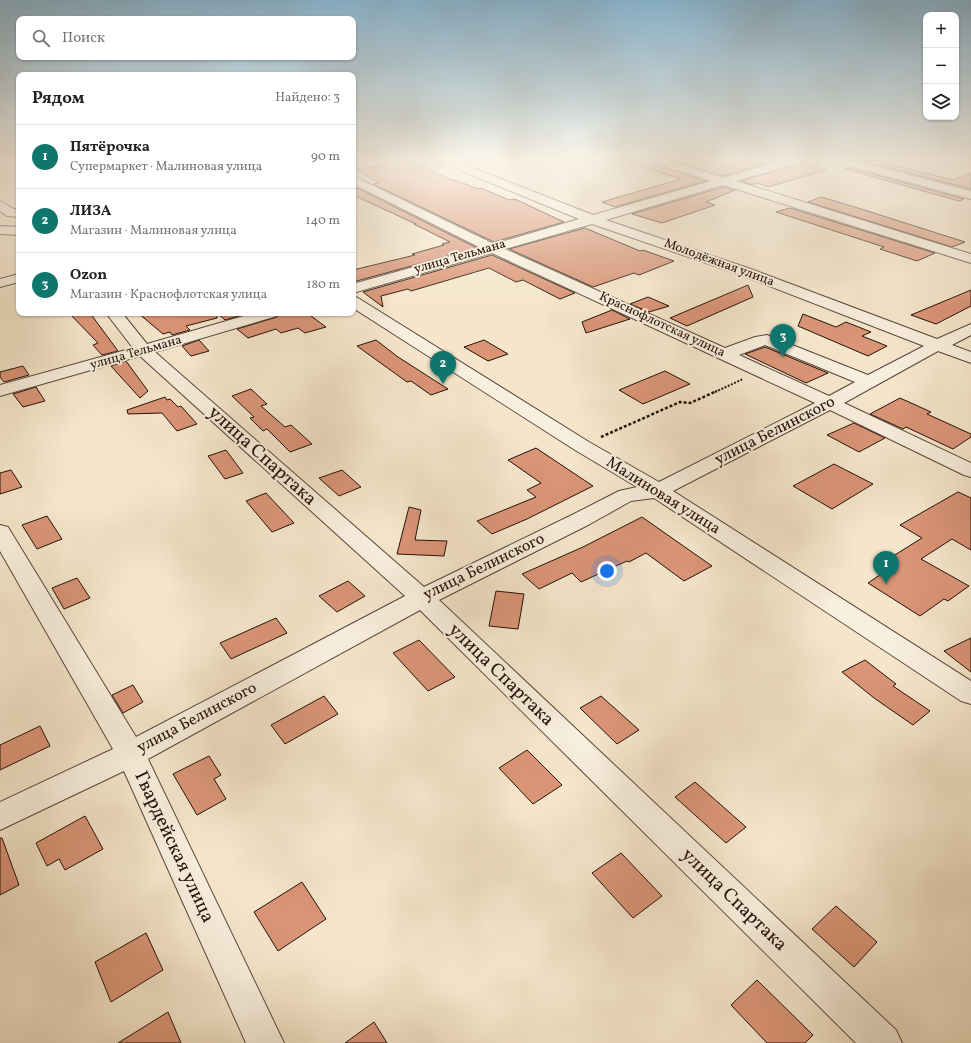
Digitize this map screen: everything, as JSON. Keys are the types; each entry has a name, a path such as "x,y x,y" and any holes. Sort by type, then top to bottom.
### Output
{"street":[{"path":"6,209 11,213 16,213"},
{"name":"Краснофлотская улица","path":"413,209 492,248 761,371 971,470"},
{"name":"Молодёжная улица","path":"563,209 746,272 936,346 971,358"},
{"name":"улица Тельмана","path":"356,288 630,209"},
{"path":"811,209 971,259"},
{"path":"0,222 16,219"},
{"path":"0,230 16,232"},
{"path":"0,283 16,279"},
{"name":"Малиновая улица","path":"356,303 582,446 658,491 971,694"},
{"name":"улица Спартака","path":"116,316 144,350 422,598 883,1043"},
{"name":"улица Тельмана","path":"0,391 261,316"},
{"name":"улица Белинского","path":"0,817 131,754 422,598 582,519 626,495 658,491 971,329"},
{"path":"723,354 761,340 767,340 869,382"},
{"name":"Гвардейская улица","path":"0,532 131,754 265,1043"}],"path":[{"path":"582,446 680,402 690,403 761,371"}],"building":[{"path":"383,209 398,209 477,248 356,281 356,269 415,255 412,254 450,242 414,224 416,224"},
{"path":"424,209 536,209 564,222 494,242"},
{"path":"650,209 704,209 662,223 632,214"},
{"path":"792,209 935,253 917,261 880,249 884,247 776,212"},
{"path":"829,209 860,209 965,242 952,247"},
{"path":"585,228 640,251 643,250 674,261 639,275 634,273 593,287 509,249"},
{"path":"492,255 575,293 560,299 523,280 516,282 489,268 411,291 408,289 381,296 383,307 363,292"},
{"path":"748,285 753,297 687,326 670,318"},
{"path":"971,290 971,306 936,324 911,315"},
{"path":"648,297 669,306 649,312 630,304"},
{"path":"612,310 630,319 586,333 582,322"},
{"path":"803,314 836,327 846,322 871,332 862,336 887,346 868,356 798,326"},
{"path":"72,316 92,316 118,351 102,355 93,345 98,343"},
{"path":"142,316 217,316 217,318 186,326 190,330 172,335 170,332 163,334"},
{"path":"220,316 239,316 225,320"},
{"path":"311,316 326,327 305,333 298,328 281,333 276,329 248,338 237,329 277,317"},
{"path":"199,340 209,351 191,356 182,346"},
{"path":"376,340 398,357 448,389 431,395 411,381 407,382 357,346"},
{"path":"484,340 508,354 488,361 464,347"},
{"path":"765,347 828,373 806,383 745,354"},
{"path":"126,361 148,391 140,398 111,366"},
{"path":"23,366 29,375 4,382 0,377 0,372"},
{"path":"665,371 690,384 643,404 619,390"},
{"path":"36,387 45,401 23,407 13,394"},
{"path":"251,389 267,404 261,406 285,427 291,425 312,444 290,452 267,429 263,431 250,418 254,417 232,396"},
{"path":"165,397 167,400 170,399 178,407 181,406 197,424 177,431 162,413 128,414 127,410"},
{"path":"900,398 931,412 927,414 971,434 971,437 953,449 906,427 903,429 870,414"},
{"path":"854,423 885,438 859,452 827,435"},
{"path":"536,448 593,486 527,519 492,534 477,521 536,497 527,490 541,483 508,460"},
{"path":"226,450 243,473 225,479 208,456"},
{"path":"834,464 873,484 832,509 793,486"},
{"path":"11,470 22,487 0,494 0,473"},
{"path":"342,470 361,487 339,496 319,478"},
{"path":"958,492 971,498 971,550 952,539 921,559 969,586 948,601 944,599 920,616 868,583 890,568 882,563 922,538 900,525"},
{"path":"266,493 294,523 272,532 246,501"},
{"path":"409,507 421,510 415,540 447,541 444,556 397,554"},
{"path":"47,516 62,539 37,549 22,525"},
{"path":"642,517 712,566 684,581 646,553 629,562 627,561 581,582 572,573 539,589 522,574 583,547"},
{"path":"77,578 90,598 64,609 52,588"},
{"path":"348,581 365,596 337,612 319,596"},
{"path":"496,591 524,594 518,629 489,626"},
{"path":"276,618 287,633 231,659 220,643"},
{"path":"971,638 971,672 944,651"},
{"path":"419,640 455,677 428,691 393,653"},
{"path":"865,660 896,684 893,686 930,711 913,725 874,698 842,672"},
{"path":"133,685 143,702 123,713 112,695"},
{"path":"324,696 338,714 285,744 271,725"},
{"path":"601,696 639,730 617,744 580,708"},
{"path":"40,726 50,746 0,770 0,745"},
{"path":"527,750 562,785 533,804 499,768"},
{"path":"209,756 221,775 214,779 226,799 197,815 173,774"},
{"path":"695,782 746,827 726,843 675,797"},
{"path":"85,816 103,849 65,870 59,859 47,866 36,843"},
{"path":"0,838 2,838 19,885 0,895"},
{"path":"621,853 662,896 633,918 592,873"},
{"path":"302,882 326,919 278,951 254,912"},
{"path":"836,906 877,942 854,967 812,929"},
{"path":"146,933 163,970 111,1002 95,962"},
{"path":"757,980 813,1035 805,1043 767,1043 731,1005"},
{"path":"168,1012 181,1043 118,1043"},
{"path":"374,1022 387,1043 345,1043"}],"place":[{"name":"Ozon","path":"783,357"},
{"name":"ЛИЗА","path":"443,384"},
{"name":"Пятёрочка","path":"886,584"}]}
